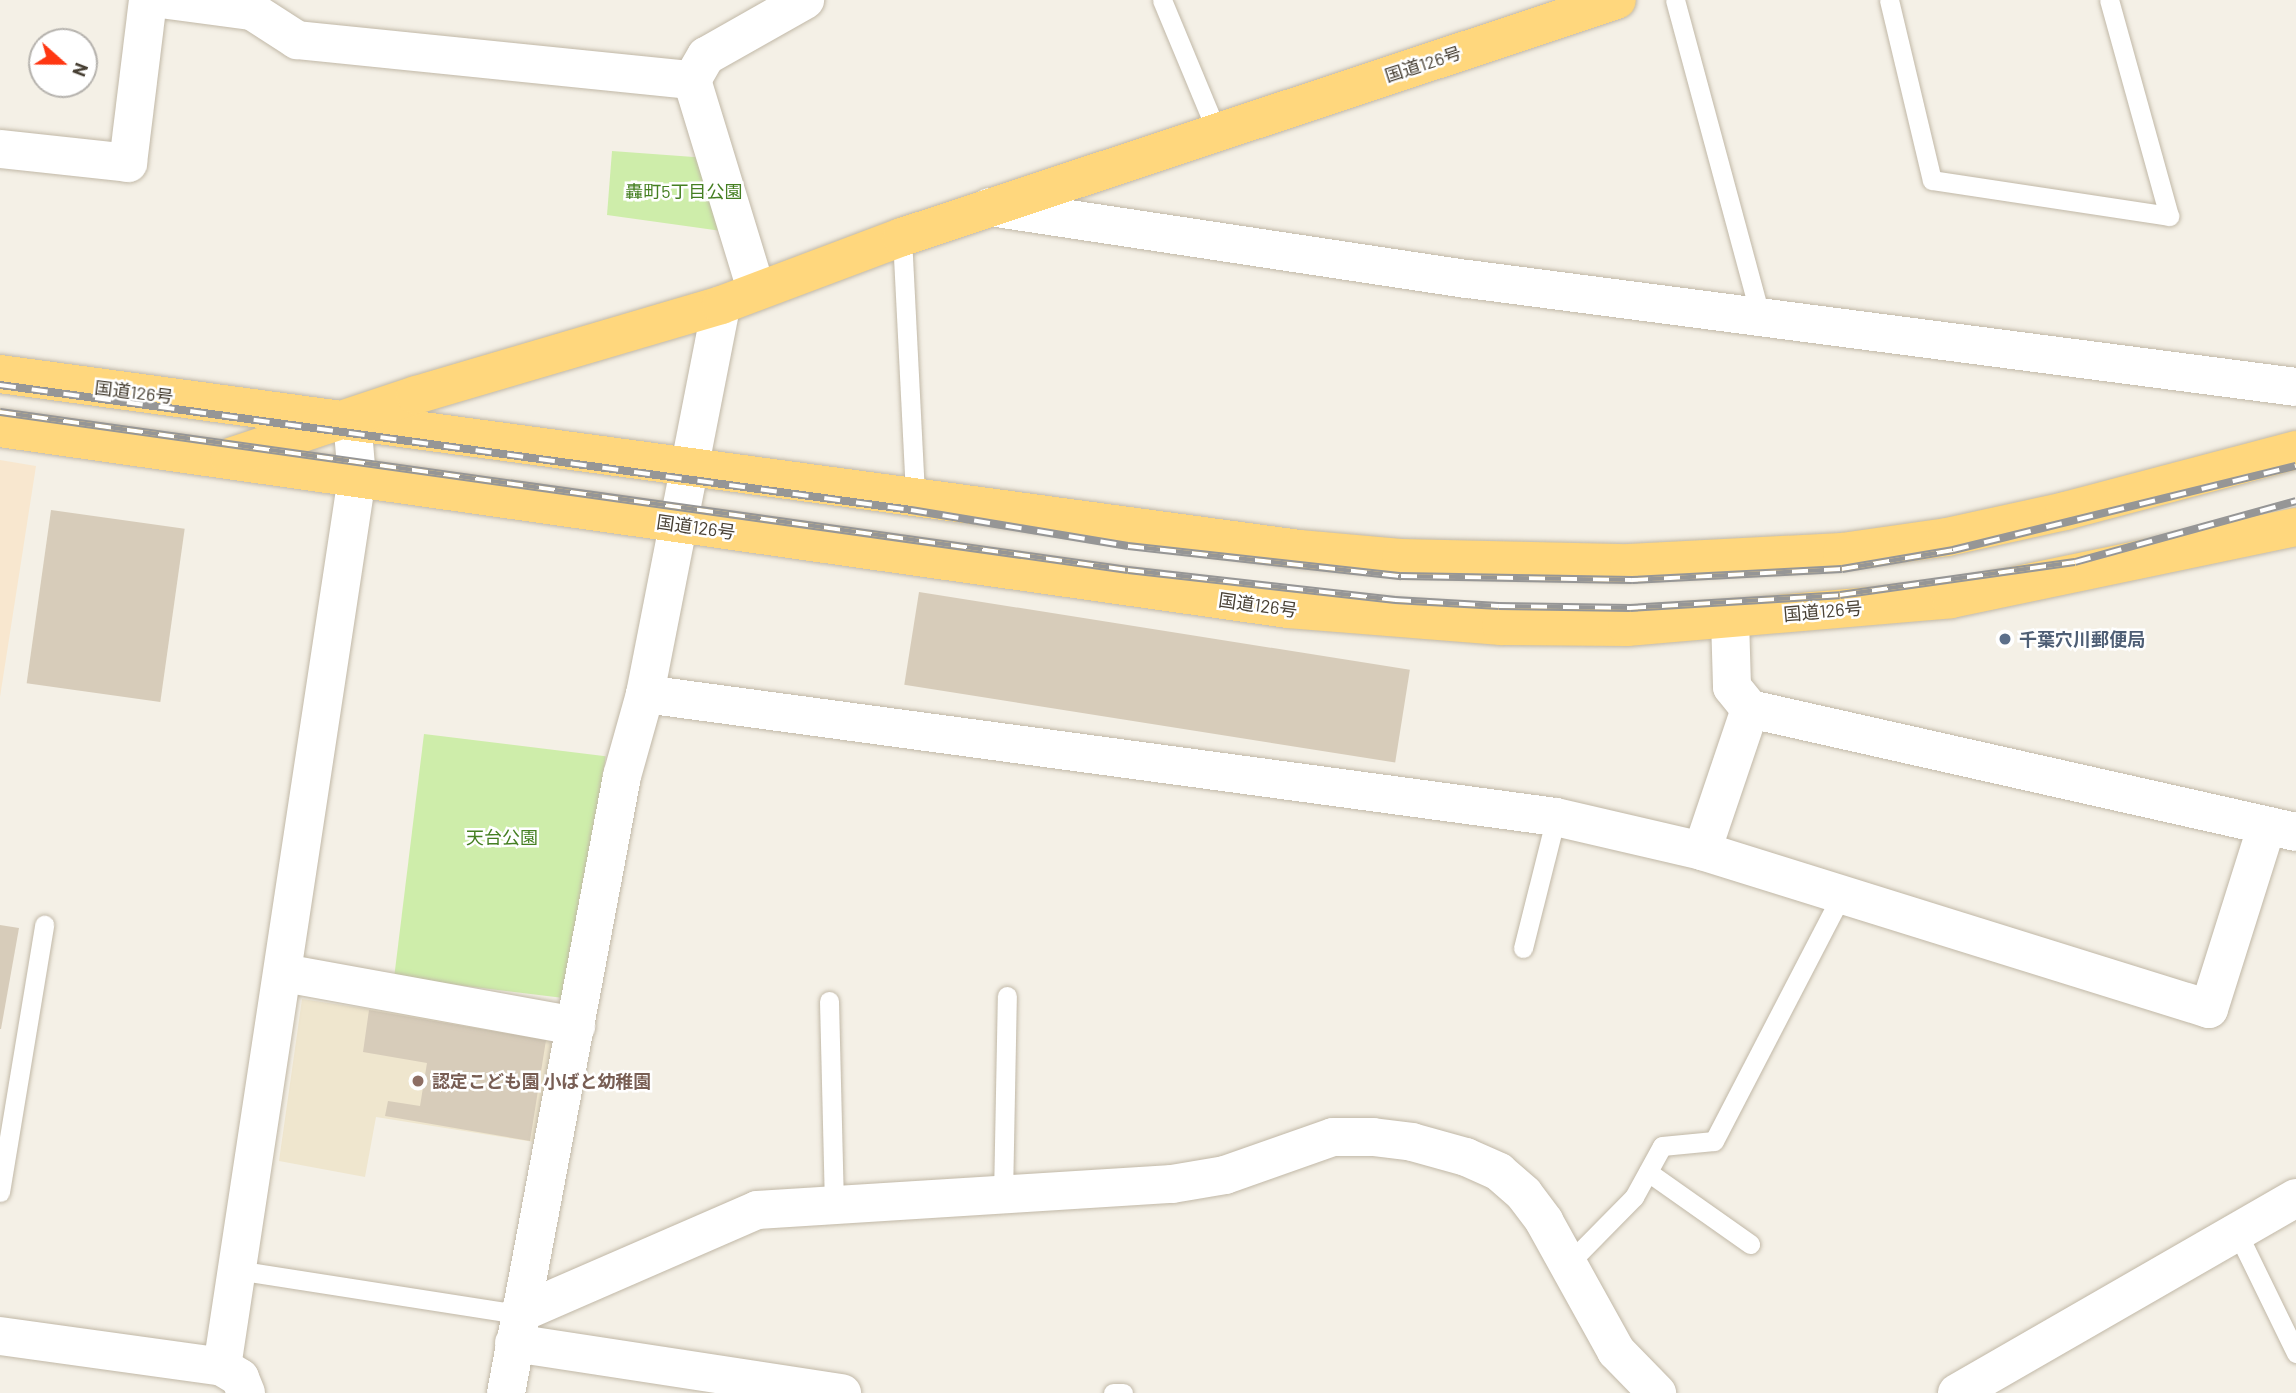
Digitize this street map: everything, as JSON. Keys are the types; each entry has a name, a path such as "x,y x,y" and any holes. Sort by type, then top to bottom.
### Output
{"highway":[{"name":"国道126号","path":"220,461 352,420 416,395 721,305 756,289 902,237 1617,0"},
{"name":"国道126号","path":"0,374 690,468 1401,558 1629,563 1842,552 1948,537 2065,511 2296,450"},
{"name":"国道126号","path":"0,428 220,461 1391,620 1627,627 1951,599 2296,527"}],"street":[{"path":"0,149 128,163 148,0"},
{"path":"168,0 252,11 297,40 692,80"},
{"path":"756,289 692,80 706,56 805,0"},
{"path":"990,208 1455,277 2296,387"},
{"path":"506,1393 516,1328 622,776 645,694 721,305"},
{"path":"0,1336 234,1380 237,1270 358,478 352,420"},
{"path":"645,694 1556,817 1702,851 2209,1009 2281,830 1750,709 1732,687 1730,619"},
{"path":"1702,851 1750,709"},
{"path":"284,973 576,1026"},
{"path":"516,1328 757,1210 1003,1197 1172,1184 1225,1175 1333,1137 1412,1142 1499,1172 1524,1194 1544,1221 1566,1266 1616,1351 1648,1391"},
{"path":"1957,1393 2236,1230 2296,1198"},
{"path":"516,1328 766,1387 842,1393"}],"lane":[{"path":"1162,0 1217,132"},
{"path":"1675,0 1760,316"},
{"path":"1889,0 1932,180 2169,216 2109,0"},
{"path":"902,237 915,495"},
{"path":"1523,948 1556,817"},
{"path":"1566,1266 1634,1197 1662,1146 1714,1141 1842,894"},
{"path":"0,1192 44,925"},
{"path":"1003,1197 1007,996"},
{"path":"829,1002 834,1206"},
{"path":"1648,1172 1750,1244"},
{"path":"2236,1230 2296,1353"},
{"path":"237,1270 516,1328"},
{"path":"1113,1393 1123,1393"}],"shaded area":[{"path":"0,460 36,466 0,697"},
{"name":"認定こども園 小ばと幼稚園","path":"302,999 547,1036 553,1046 534,1142 376,1117 365,1177 279,1161"}],"green space":[{"name":"轟町5丁目公園","path":"612,151 721,159 736,233 607,215"},
{"name":"天台公園","path":"424,734 606,756 576,999 394,977"}],"building":[{"path":"51,510 185,529 160,702 27,683"},
{"path":"919,592 1410,670 1395,763 904,685"},
{"path":"0,925 19,928 1,1029 0,1029"},
{"path":"369,1010 546,1040 530,1141 385,1116 388,1101 420,1106 427,1063 363,1052"}],"railway":[{"path":"0,385 911,510 1128,546 1401,576 1632,580 1842,569 1953,550 2296,466"},
{"path":"0,412 1128,570 1395,600 1499,606 1630,608 1840,595 2075,562 2296,501"}],"place":[{"name":"千葉穴川郵便局","path":"2005,639"},
{"name":"認定こども園 小ばと幼稚園","path":"418,1081"}]}
